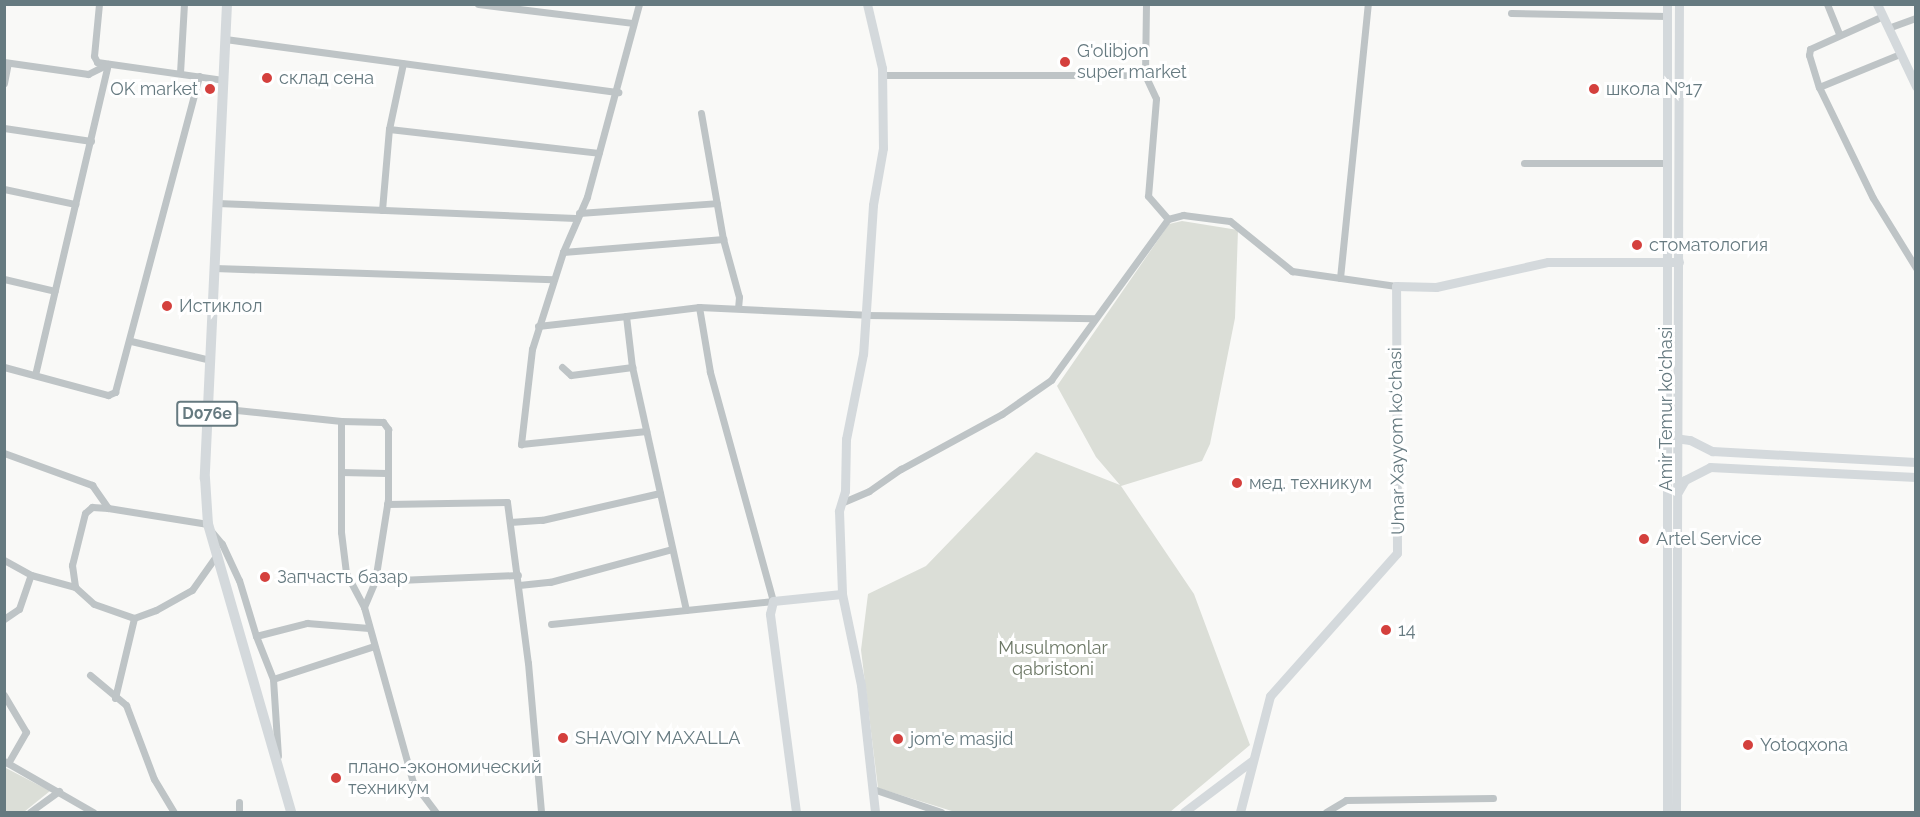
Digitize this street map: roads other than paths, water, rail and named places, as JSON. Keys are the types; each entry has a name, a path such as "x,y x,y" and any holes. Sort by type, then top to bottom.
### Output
{"main road":[{"name":"D076e","path":"227,4 208,407 209,527 291,813"}],"street":[{"path":"99,4 94,56 98,62 223,80"},
{"path":"180,74 184,4"},
{"path":"478,4 632,23"},
{"path":"639,4 632,23 618,92 599,153 538,326 520,444 646,431"},
{"path":"867,4 882,75 883,148 873,205 866,315 841,503 842,594 861,685 875,813"},
{"path":"1146,4 1145,75 1156,99 1148,196 1168,219"},
{"path":"1340,278 1368,4"},
{"name":"Amir Temur ko'chasi","path":"1667,4 1666,438 1672,768 1676,813"},
{"name":"Amir Temur ko'chasi","path":"1667,813 1672,768 1678,492 1680,4"},
{"path":"1827,4 1839,34"},
{"path":"1877,4 1915,84"},
{"path":"1511,13 1667,16"},
{"path":"1883,16 1810,49 1819,87 1872,198 1916,268"},
{"path":"1888,28 1916,18"},
{"path":"225,39 618,92"},
{"path":"1819,87 1900,54"},
{"path":"4,83 6,62 88,74 108,64"},
{"path":"382,210 388,129 403,63"},
{"path":"35,375 108,64"},
{"path":"882,75 1145,75"},
{"path":"4,368 108,395 115,392 131,341 199,76"},
{"path":"701,113 723,239 739,297 738,308"},
{"path":"4,128 91,141"},
{"path":"388,129 599,153"},
{"path":"1524,163 1666,163"},
{"path":"4,189 75,204"},
{"path":"217,203 577,216 717,202"},
{"path":"841,503 869,491 901,469 1002,414 1051,380 1168,219 1183,215 1230,221 1293,271 1396,286 1436,287 1548,262 1679,262"},
{"path":"563,252 723,239"},
{"path":"214,268 553,279"},
{"path":"4,279 55,291"},
{"name":"Umar Xayyom ko‘chasi","path":"1240,813 1275,688 1398,553 1396,286"},
{"path":"538,326 699,307 866,315 1094,318"},
{"path":"699,307 710,372 773,601 770,614 796,813"},
{"path":"626,316 632,367 686,610"},
{"path":"131,341 210,360"},
{"path":"562,367 571,375 632,367"},
{"path":"208,407 341,421 383,422 388,429 387,504 375,580 364,607"},
{"path":"341,421 346,573 364,607 413,782 436,813"},
{"path":"1666,438 1678,438 1712,451 1916,462"},
{"path":"4,453 92,485 108,508"},
{"path":"1678,492 1685,480 1710,467 1916,477"},
{"path":"341,472 387,473"},
{"path":"510,522 542,520 660,493"},
{"path":"387,504 507,502 518,575 541,785 541,813"},
{"path":"75,587 72,565 85,513 92,507 209,527 222,544 239,580 256,636 273,679 278,767"},
{"path":"519,585 550,582 672,549"},
{"path":"4,560 31,575 75,587 94,604 134,618 192,590 216,556"},
{"path":"4,619 19,609 31,575"},
{"path":"375,580 518,575"},
{"path":"551,624 842,594"},
{"path":"115,698 134,618"},
{"path":"256,636 307,622 369,628"},
{"path":"273,679 374,646"},
{"path":"90,675 126,705 154,779 174,813"},
{"path":"4,694 26,732 6,762 93,813"},
{"path":"1184,813 1253,760"},
{"path":"873,789 941,813"},
{"path":"30,813 59,791"},
{"path":"1326,813 1346,800 1493,798"},
{"path":"239,802 239,813"}],"place":[{"name":"G'olibjon super market","path":"1065,62"},
{"name":"склад сена","path":"267,78"},
{"name":"OK market","path":"210,89"},
{"name":"школа №17","path":"1594,89"},
{"name":"стоматология","path":"1637,245"},
{"name":"Истиклол","path":"167,306"},
{"name":"мед. техникум","path":"1237,483"},
{"name":"Artel Service","path":"1644,539"},
{"name":"Запчасть базар","path":"265,577"},
{"name":"14","path":"1386,630"},
{"name":"SHAVQIY MAXALLA","path":"563,738"},
{"name":"jom'e masjid","path":"898,739"},
{"name":"Yotoqxona","path":"1748,745"},
{"name":"плано-экономический техникум","path":"336,778"}],"park label":[{"name":"Musulmonlar qabristoni","path":"1053,659"}]}
